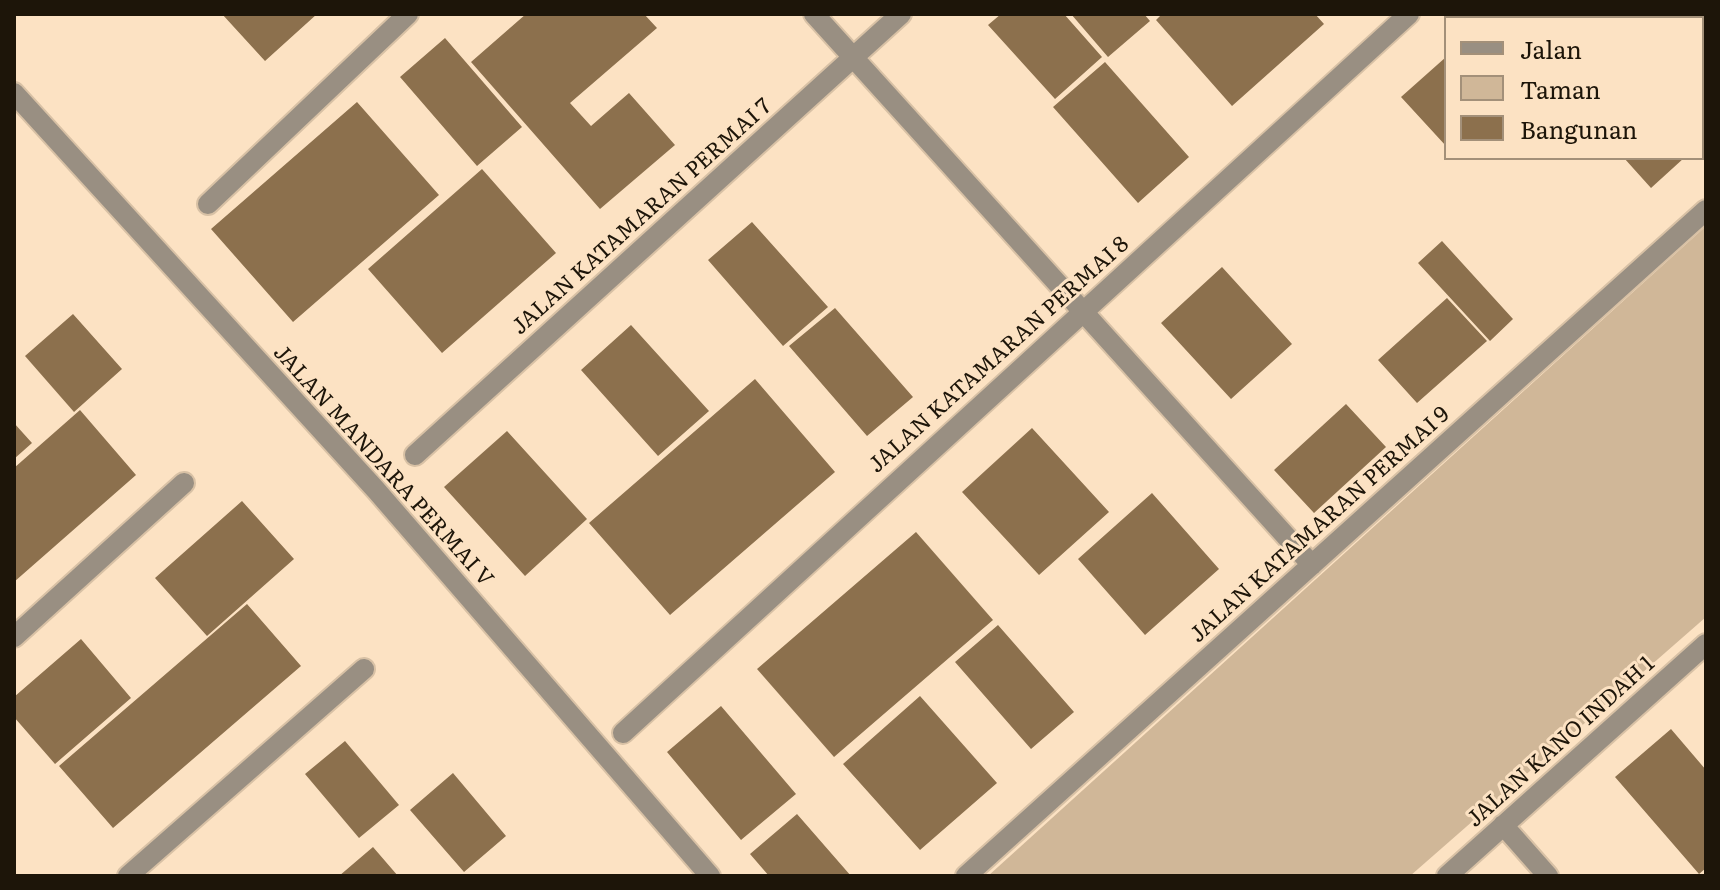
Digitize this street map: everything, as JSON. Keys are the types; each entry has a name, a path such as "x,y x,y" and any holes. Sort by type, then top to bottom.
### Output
{"street":[{"path":"208,204 408,14"},
{"path":"814,14 1312,565"},
{"name":"JALAN KATAMARAN PERMAI 7","path":"415,455 901,14"},
{"name":"JALAN KATAMARAN PERMAI 8","path":"623,733 1409,14"},
{"name":"JALAN MANDARA PERMAI V","path":"14,93 376,490 710,876"},
{"name":"JALAN KATAMARAN PERMAI 9","path":"966,876 1706,210"},
{"path":"14,637 184,483"},
{"name":"JALAN KANO INDAH 1","path":"1447,876 1706,644"},
{"path":"128,876 364,669"},
{"path":"1503,825 1548,876"}],"green space":[{"path":"1706,226 1706,617 1410,876 988,876"}],"building":[{"path":"222,14 317,14 265,61"},
{"path":"526,14 644,14 657,28 570,103 591,126 629,93 675,145 600,209 471,62"},
{"path":"1001,14 1064,14 1102,57 1055,99 988,25"},
{"path":"1071,14 1144,14 1150,21 1108,57"},
{"path":"1162,14 1315,14 1324,24 1232,106 1156,20"},
{"path":"1575,14 1620,14 1618,16"},
{"path":"1706,14 1706,54 1704,16 1698,16"},
{"path":"445,38 522,127 477,166 400,77"},
{"path":"1444,59 1444,144 1401,97"},
{"path":"1105,62 1189,157 1138,203 1053,107"},
{"path":"357,102 439,195 293,322 211,229"},
{"path":"1626,160 1682,160 1651,188"},
{"path":"482,169 556,253 442,353 368,269"},
{"path":"752,222 828,307 783,346 708,260"},
{"path":"1442,241 1513,319 1490,341 1418,263"},
{"path":"1222,267 1292,344 1231,399 1161,323"},
{"path":"1447,298 1487,341 1417,403 1378,360"},
{"path":"835,308 913,397 867,436 789,346"},
{"path":"73,314 122,369 74,412 25,356"},
{"path":"631,325 709,411 658,456 581,370"},
{"path":"755,379 835,472 670,615 589,523"},
{"path":"1346,404 1386,447 1314,513 1274,470"},
{"path":"80,410 136,475 14,582 14,468"},
{"path":"14,423 32,443 14,459"},
{"path":"1032,428 1109,512 1039,575 962,492"},
{"path":"507,431 587,519 525,576 444,487"},
{"path":"1152,493 1219,569 1145,635 1078,559"},
{"path":"242,501 294,559 207,636 155,578"},
{"path":"916,532 993,620 834,757 757,669"},
{"path":"247,604 301,666 113,828 59,766"},
{"path":"998,625 1074,712 1031,749 955,662"},
{"path":"81,639 131,698 55,764 14,717 14,697"},
{"path":"920,696 997,783 920,850 843,764"},
{"path":"721,706 796,794 741,840 667,752"},
{"path":"1671,729 1706,770 1706,868 1699,874 1615,777"},
{"path":"345,741 399,805 359,838 305,774"},
{"path":"453,773 506,836 464,872 410,810"},
{"path":"797,814 851,876 769,876 750,854"},
{"path":"373,847 398,876 339,876"}]}
